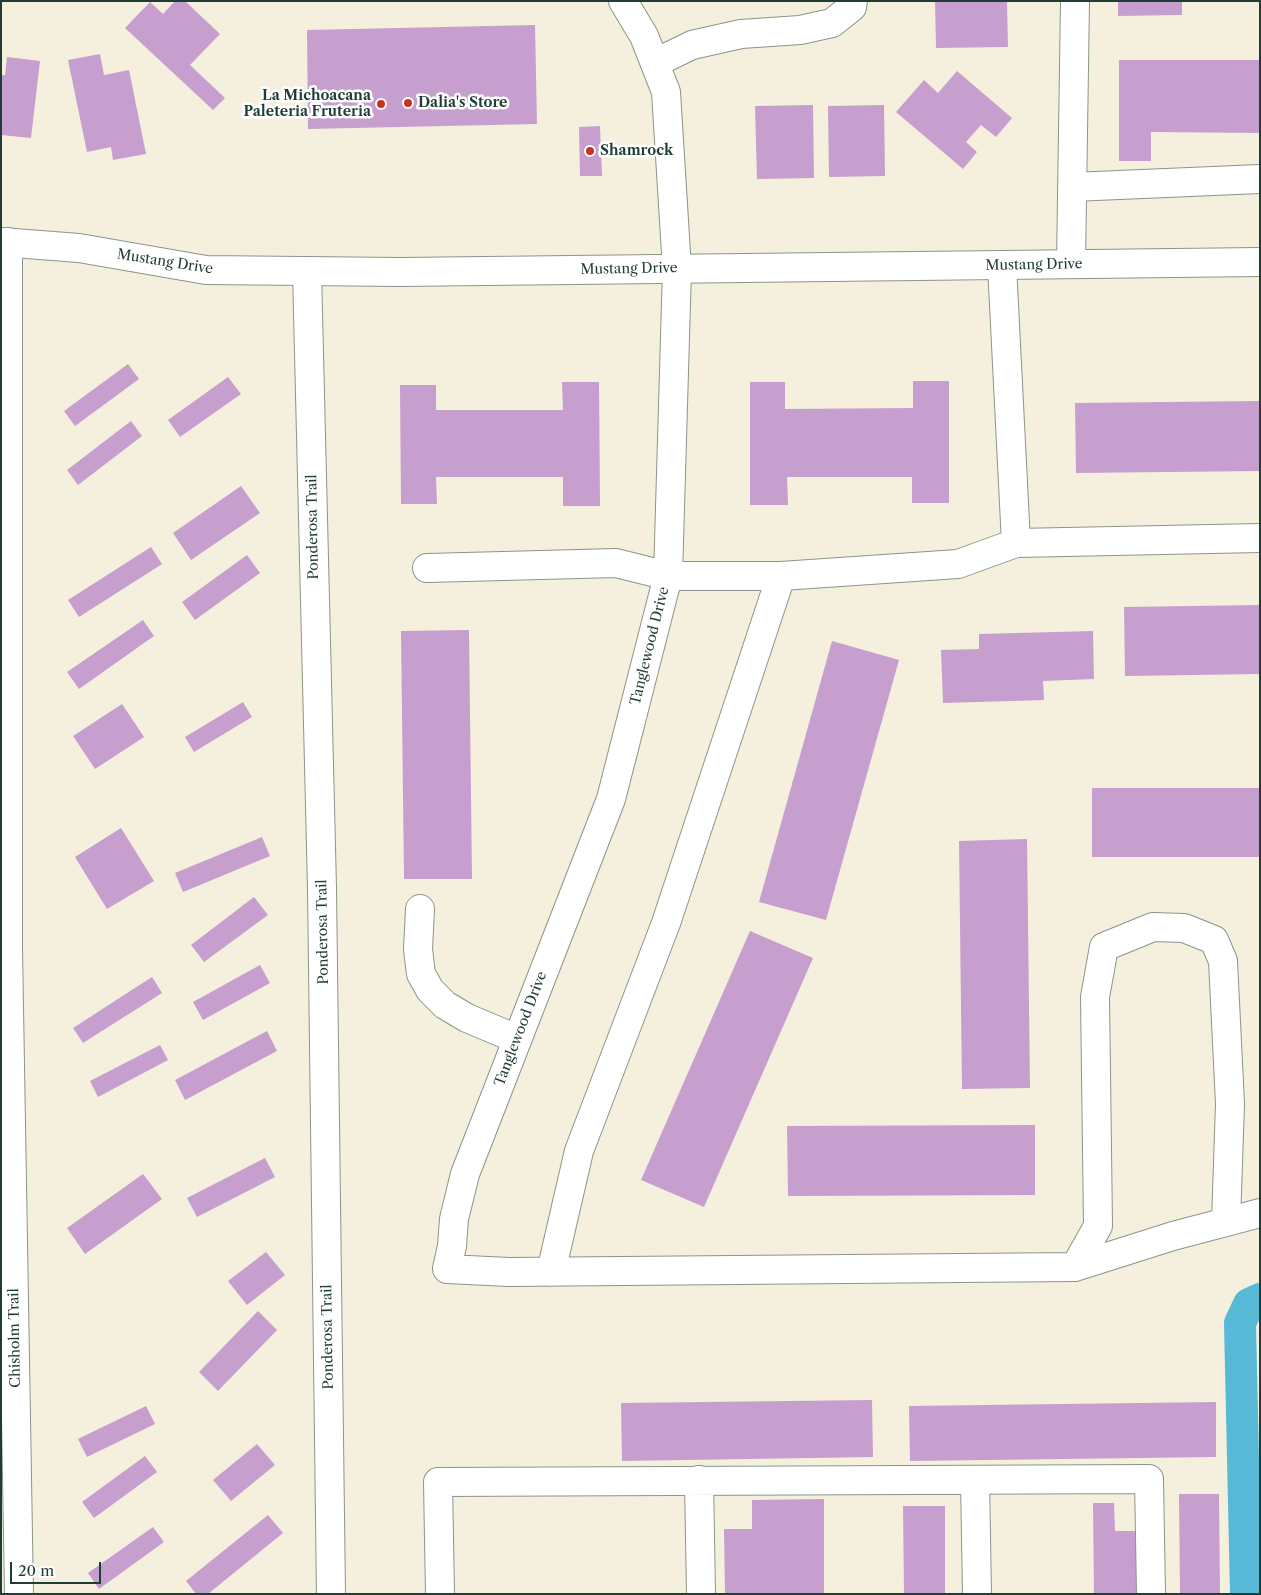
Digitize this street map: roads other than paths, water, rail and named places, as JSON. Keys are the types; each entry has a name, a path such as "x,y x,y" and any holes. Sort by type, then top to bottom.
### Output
{"street":[{"name":"Tanglewood Drive","path":"551,1272 446,1269 452,1246 454,1219 465,1174 611,799 668,576 677,269 666,92 644,36 623,1"},
{"path":"655,63 692,45 731,36 800,30 832,23 852,7 853,1"},
{"path":"1071,264 1075,1"},
{"path":"1072,187 1260,180"},
{"name":"Mustang Drive","path":"5,242 79,248 206,270 677,269 1260,262"},
{"name":"Chisholm Trail","path":"5,242 8,948 20,1594"},
{"path":"1002,265 1016,543"},
{"name":"Ponderosa Trail","path":"307,271 322,888 331,1594"},
{"path":"427,568 616,563 668,576 781,576 958,564 1016,543 1260,538"},
{"path":"781,576 666,923 579,1151 551,1272 1074,1268 1260,1213"},
{"path":"420,909 418,949 421,974 430,990 445,1006 517,1039"},
{"path":"1074,1268 1098,1226 1095,997 1104,947 1153,927 1184,928 1214,940 1222,961 1230,1104 1226,1222"},
{"path":"440,1594 438,1482 1149,1479 1150,1594"},
{"path":"699,1480 701,1594"},
{"path":"975,1480 977,1594"}],"waterway":[{"path":"1246,1594 1240,1323 1249,1304 1260,1299"}],"place":[{"name":"Dalia's Store","path":"408,103"},
{"name":"La Michoacana Paleteria Fruteria","path":"381,104"},
{"name":"Shamrock","path":"590,151"}]}
